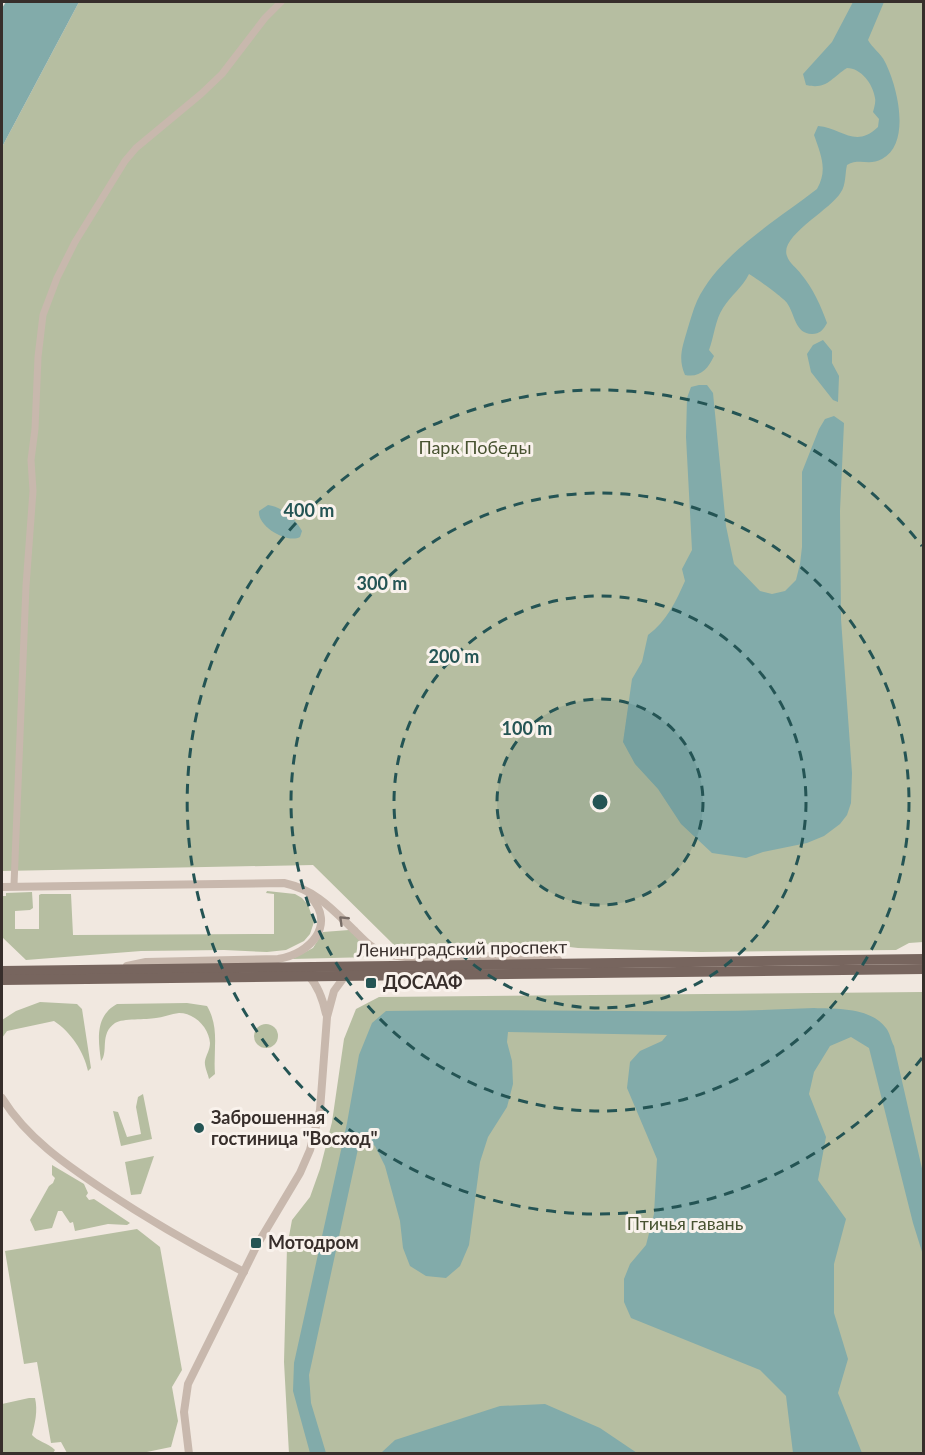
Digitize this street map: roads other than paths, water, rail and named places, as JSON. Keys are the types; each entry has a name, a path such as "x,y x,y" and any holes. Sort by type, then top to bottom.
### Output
{"main road":[{"name":"Ленинградский проспект","path":"2,971 924,959"},
{"name":"Ленинградский проспект","path":"2,980 924,969"}],"street":[{"path":"14,885 26,586 33,491 31,460 43,315 57,278 75,242 125,160 222,74 265,18 281,2"},
{"path":"2,887 14,885 249,883 292,885 313,893 364,940 385,953 415,957 536,956 577,964"},
{"path":"111,970 146,962 278,959 298,954 316,938 320,926 320,914 311,897 292,885"},
{"path":"309,976 319,992 327,1017"},
{"path":"189,1454 184,1412 188,1384 244,1272 300,1173 310,1150 320,1110 327,1017 334,991 345,976"},
{"path":"2,1098 21,1125 63,1162 157,1225 244,1272"}],"water":[{"path":"6,2 79,2 2,147 2,8"},
{"path":"853,2 884,2 868,40 890,72 897,99 899,127 897,140 891,151 882,159 847,165 841,192 798,232 787,248 788,259 813,291 827,323 823,330 817,333 802,331 785,300 749,274 720,313 709,350 714,356 709,365 699,374 685,375 681,359 684,343 696,304 707,284 719,268 750,239 817,189 823,169 814,135 818,126 855,137 870,133 878,127 879,119 873,112 874,93 869,82 857,71 847,68 819,86 806,85 803,74 832,42"},
{"path":"823,340 832,351 832,363 839,376 838,402 833,400 811,372 807,354 813,345"},
{"path":"707,385 713,393 726,526 734,564 760,591 772,594 785,591 796,580 802,547 802,472 825,419 834,416 844,423 840,511 841,619 852,773 851,803 847,815 840,824 824,836 807,843 746,858 712,853 681,824 658,789 635,764 623,742 632,679 642,662 648,635 666,617 682,588 685,581 682,569 692,550 686,437 687,398 691,387"},
{"path":"268,505 283,511 296,522 302,531 300,537 288,538 268,528 260,517 259,511"},
{"path":"814,1008 853,1010 871,1016 887,1030 894,1046 923,1173 923,1255 869,1048 851,1037 830,1046 814,1072 809,1094 826,1137 818,1180 846,1219 834,1264 834,1313 848,1359 838,1393 862,1453 793,1453 786,1396 760,1370 631,1318 624,1302 624,1279 630,1264 646,1245 654,1214 657,1159 627,1088 630,1062 640,1051 662,1041 667,1035 508,1032 507,1042 512,1061 513,1084 507,1107 488,1137 480,1162 469,1245 460,1266 446,1278 426,1276 410,1266 403,1248 400,1221 385,1166 375,1146 361,1135 309,1375 311,1403 326,1453 310,1453 293,1391 294,1363 347,1123 359,1055 372,1023 386,1011 707,1011"},
{"path":"545,1404 600,1428 637,1453 381,1453 395,1440 500,1406"}],"place":[{"name":"ДОСААФ","path":"371,983"},
{"name":"Заброшенная гостиница \"Восход\"","path":"199,1128"},
{"name":"Мотодром","path":"256,1243"}],"park label":[{"name":"Парк Победы","path":"475,448"},
{"name":"Птичья гавань","path":"685,1224"}]}
